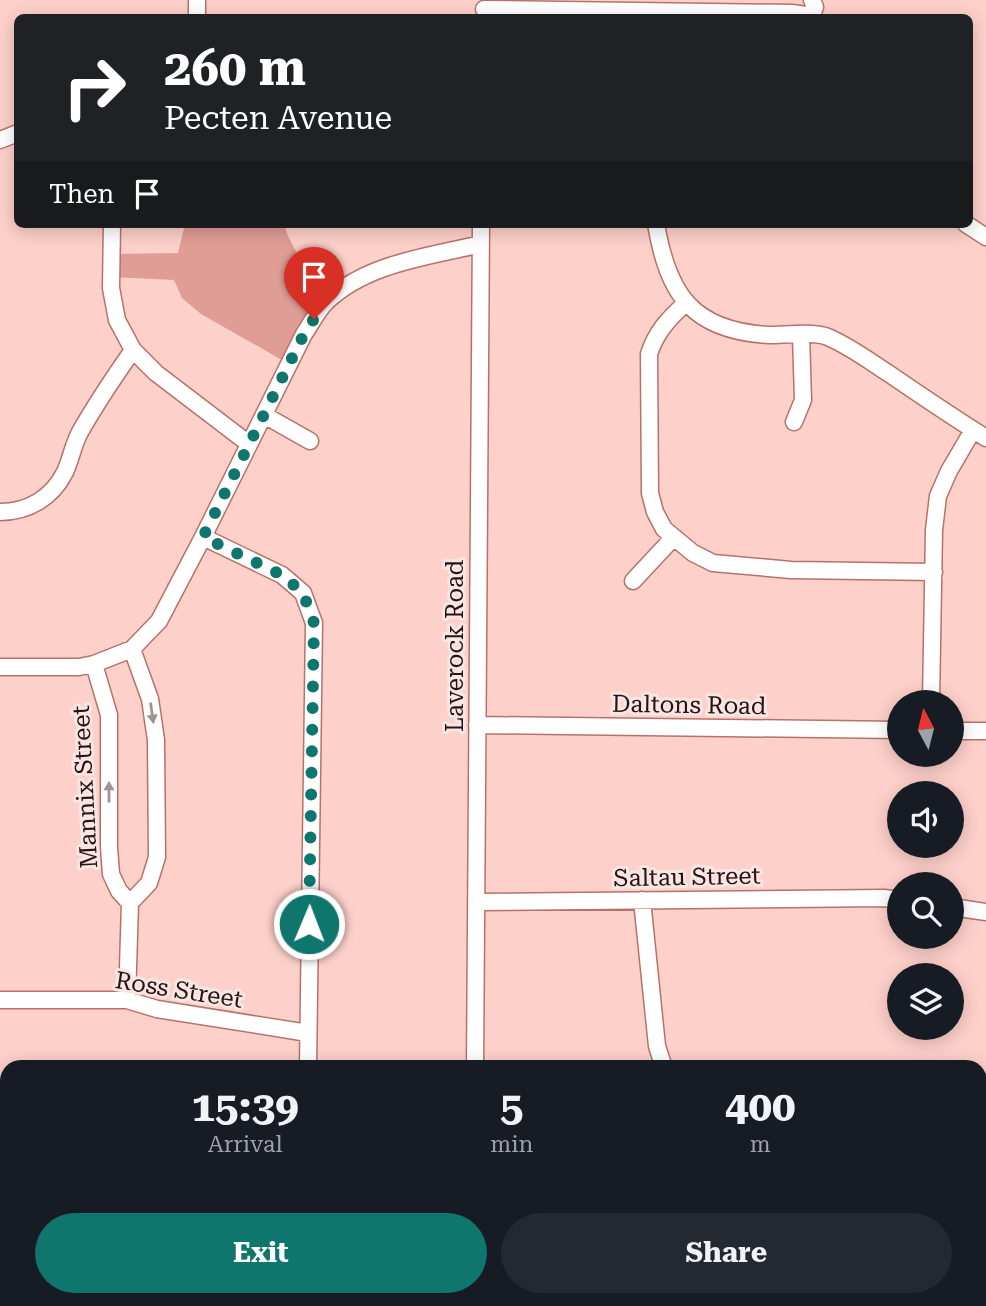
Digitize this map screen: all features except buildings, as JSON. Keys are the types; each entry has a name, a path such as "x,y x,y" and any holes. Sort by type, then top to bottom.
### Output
{"street":[{"path":"792,13 797,4 804,0"},
{"path":"810,14 813,13 815,7 812,0"},
{"path":"484,9 799,14"},
{"path":"112,228 111,288 117,320 132,350 156,373 249,444"},
{"name":"Laverock Road","path":"475,1060 481,228"},
{"path":"657,228 661,254 670,275 686,303 697,314 731,330 767,335 825,335 850,348 979,434 949,471 938,496 931,690"},
{"path":"0,667 79,667 132,649 159,621 304,334 323,304 340,290 377,270 481,244"},
{"path":"686,303 669,318 653,340 649,354 647,375 650,493 655,512 664,529 693,553 713,563 791,569 934,572"},
{"path":"794,422 803,400 801,335"},
{"path":"0,512 15,512 35,505 52,492 65,472 81,430 132,350"},
{"path":"264,415 310,442"},
{"path":"203,537 282,575 303,593 314,623 308,1060"},
{"path":"634,581 674,537"},
{"path":"127,1000 130,903 149,883 157,857 156,740 150,699 132,649"},
{"name":"Mannix Street","path":"94,664 109,715 111,874 119,891 130,903"},
{"name":"Daltons Road","path":"477,725 887,730"},
{"path":"964,731 986,732"},
{"name":"Saltau Street","path":"476,902 887,898"},
{"path":"642,900 657,1046 661,1060"},
{"path":"964,909 986,912"},
{"name":"Ross Street","path":"0,1000 127,1000 157,1009 307,1033"}],"shaded area":[{"path":"184,228 285,228 323,304 289,364 201,314 182,298 174,280 111,277 111,254 178,253"}],"route":[{"path":"309,924 314,623 303,593 282,575 203,537 304,334 314,319"}]}
